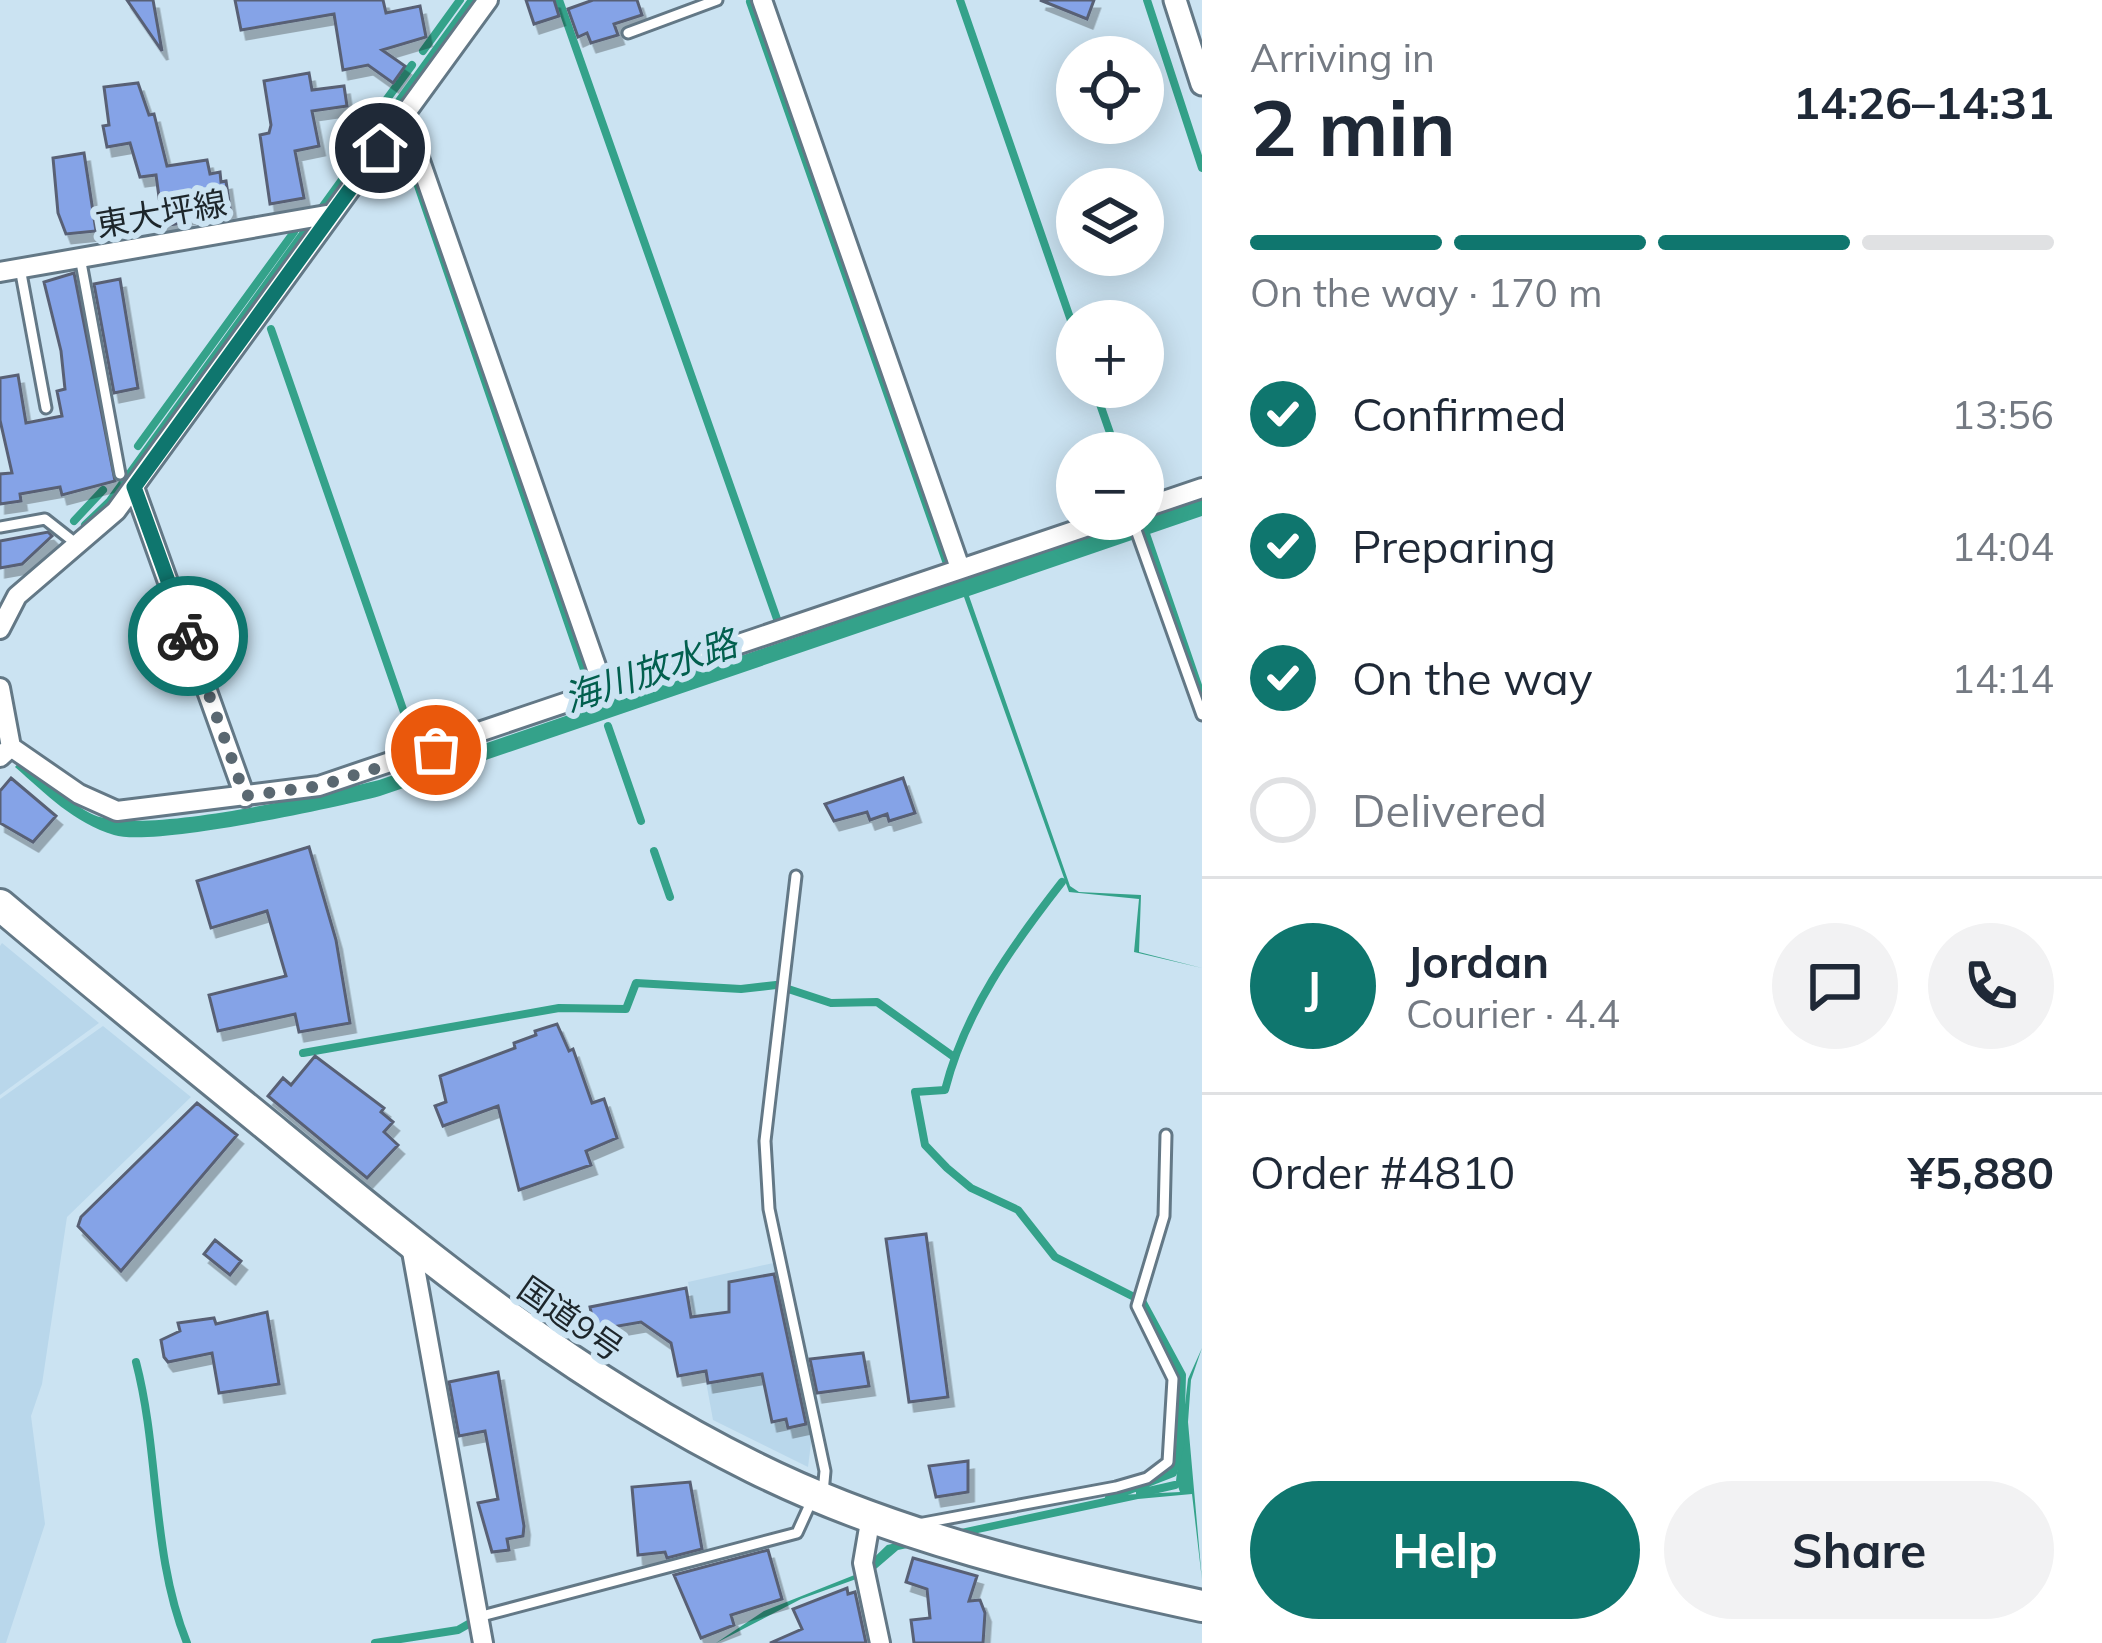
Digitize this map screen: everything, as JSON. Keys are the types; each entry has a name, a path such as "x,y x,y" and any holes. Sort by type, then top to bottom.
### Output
{"highway":[{"name":"国道9号","path":"0,905 411,1246 507,1320 617,1394 755,1468 871,1516 1049,1573 1202,1606"}],"street":[{"path":"0,629 17,596 78,544 332,214 488,0"},
{"path":"762,0 960,568"},
{"path":"1175,0 1202,84"},
{"path":"404,116 604,692"},
{"name":"東大坪線","path":"0,272 332,214"},
{"path":"127,480 245,796"},
{"path":"1164,501 1202,488"},
{"path":"0,688 6,752 117,811 319,786 1056,536"},
{"path":"411,1246 483,1643"},
{"path":"871,1516 865,1571 880,1643"}],"lane":[{"path":"628,33 717,0"},
{"path":"80,257 127,480"},
{"path":"20,268 46,408"},
{"path":"0,526 45,518 78,544"},
{"path":"1139,540 1202,716"},
{"path":"478,1617 797,1533 819,1496 824,1471 770,1209 765,1141 796,876"},
{"path":"912,1529 1116,1487 1148,1478 1168,1462 1173,1379 1137,1306 1164,1216 1166,1136"}],"shaded area":[{"path":"1202,498 1202,516 1164,529 1164,511"},
{"path":"1079,540 1132,540 969,596 1070,886 1079,892 1141,895 1139,952 1202,968 1134,952 1139,899 1069,892 964,597 380,796 244,824 166,836 114,835 73,815 15,767 21,760 29,763 85,810 118,820 234,811 379,780"},
{"path":"2,943 99,1023 0,1095 0,946"},
{"path":"103,1026 191,1097 67,1217 42,1384 31,1416 45,1524 6,1643 0,1643 0,1099"},
{"path":"778,1262 812,1435 808,1467 713,1420 688,1282"},
{"path":"1202,1348 1191,1380 1188,1422 1202,1580 1192,1494 1138,1499 898,1550 870,1574 801,1599 716,1643 764,1611 857,1574 887,1545 1118,1495 1180,1492 1176,1481 1188,1379"}],"building":[{"path":"127,0 153,0 162,51"},
{"path":"235,0 383,0 386,13 420,6 426,37 382,50 405,66 393,83 368,65 343,70 334,14 241,30"},
{"path":"526,0 554,0 559,16 534,24"},
{"path":"593,0 637,0 642,15 614,24 618,35 591,43 587,33 578,37 568,9"},
{"path":"1040,0 1094,0 1087,19"},
{"path":"309,73 312,90 344,86 347,106 312,111 319,146 295,151 304,198 270,204 260,135 269,133 271,125 264,81"},
{"path":"138,83 149,115 154,114 167,166 207,160 210,174 220,172 221,182 226,181 230,208 181,216 182,223 163,226 156,175 140,177 130,143 107,147 103,126 109,125 104,87"},
{"path":"84,153 96,231 66,234 58,213 53,158"},
{"path":"74,273 115,481 62,495 60,487 20,494 21,501 0,504 0,474 12,473 0,420 0,378 18,375 26,423 62,416 57,391 65,389 61,351 44,282"},
{"path":"120,279 138,388 114,393 94,284"},
{"path":"48,532 52,536 22,564 0,568 0,541"},
{"path":"11,778 56,816 33,842 0,823 0,791"},
{"path":"903,778 915,813 889,821 887,814 870,820 867,812 834,821 825,804"},
{"path":"309,847 336,940 350,1023 299,1032 295,1014 218,1031 209,995 286,976 267,911 211,928 197,881"},
{"path":"557,1024 569,1051 573,1049 592,1103 604,1099 617,1138 586,1151 591,1165 519,1190 498,1106 443,1126 435,1106 446,1102 440,1076 515,1048 514,1043 536,1035 535,1031"},
{"path":"315,1056 384,1108 381,1112 393,1122 384,1132 398,1145 367,1178 268,1096 283,1078 291,1085"},
{"path":"197,1103 237,1135 121,1271 78,1226 81,1217"},
{"path":"926,1234 948,1397 909,1402 886,1239"},
{"path":"215,1240 241,1261 230,1275 204,1254"},
{"path":"774,1274 806,1424 788,1428 786,1419 772,1422 762,1374 708,1383 706,1371 678,1376 671,1343 641,1322 595,1330 590,1307 686,1288 691,1317 729,1312 729,1282"},
{"path":"267,1312 279,1384 219,1393 212,1353 168,1362 164,1357 161,1340 180,1331 178,1323 214,1318 216,1324"},
{"path":"863,1353 869,1386 817,1393 810,1359"},
{"path":"498,1372 524,1526 523,1536 507,1539 509,1550 492,1552 478,1503 498,1499 485,1431 459,1436 449,1382"},
{"path":"968,1461 968,1492 936,1497 929,1466"},
{"path":"690,1482 702,1549 667,1558 665,1552 638,1555 632,1487"},
{"path":"768,1550 782,1599 731,1615 734,1625 701,1638 674,1575"},
{"path":"913,1558 977,1576 969,1601 980,1600 985,1613 983,1643 914,1643 911,1620 930,1618 927,1589 906,1582"},
{"path":"847,1588 848,1594 855,1592 866,1643 770,1643 802,1629 793,1609"}],"waterway":[{"path":"423,51 460,0"},
{"path":"85,525 109,502 472,0"},
{"path":"559,0 777,619"},
{"path":"960,0 1064,300"},
{"path":"1147,0 1202,168"},
{"path":"750,2 946,561"},
{"path":"381,107 412,65"},
{"path":"341,161 372,119"},
{"name":"海川放水路","path":"416,180 590,687"},
{"path":"138,446 294,232"},
{"path":"271,329 414,741"},
{"path":"1101,408 1110,432"},
{"path":"74,521 103,490"},
{"path":"1148,540 1202,697"},
{"name":"海川放水路","path":"608,726 641,821"},
{"path":"654,851 670,897"},
{"path":"1062,882 1008,955 978,1006 945,1090 915,1092 925,1145 971,1188 1018,1210 1055,1257 1142,1301 1182,1375 1180,1447 1173,1473 1109,1498"},
{"path":"303,1053 559,1008 626,1009 636,983 741,989 776,985 831,1003 877,1002 954,1057"},
{"path":"136,1362 167,1574 187,1643"},
{"path":"1140,1493 1175,1485"},
{"path":"375,1643 458,1630 472,1622"}],"way so far":[{"path":"188,636 245,796 319,786 436,750"}],"route":[{"path":"188,636 134,487 380,148"}]}
